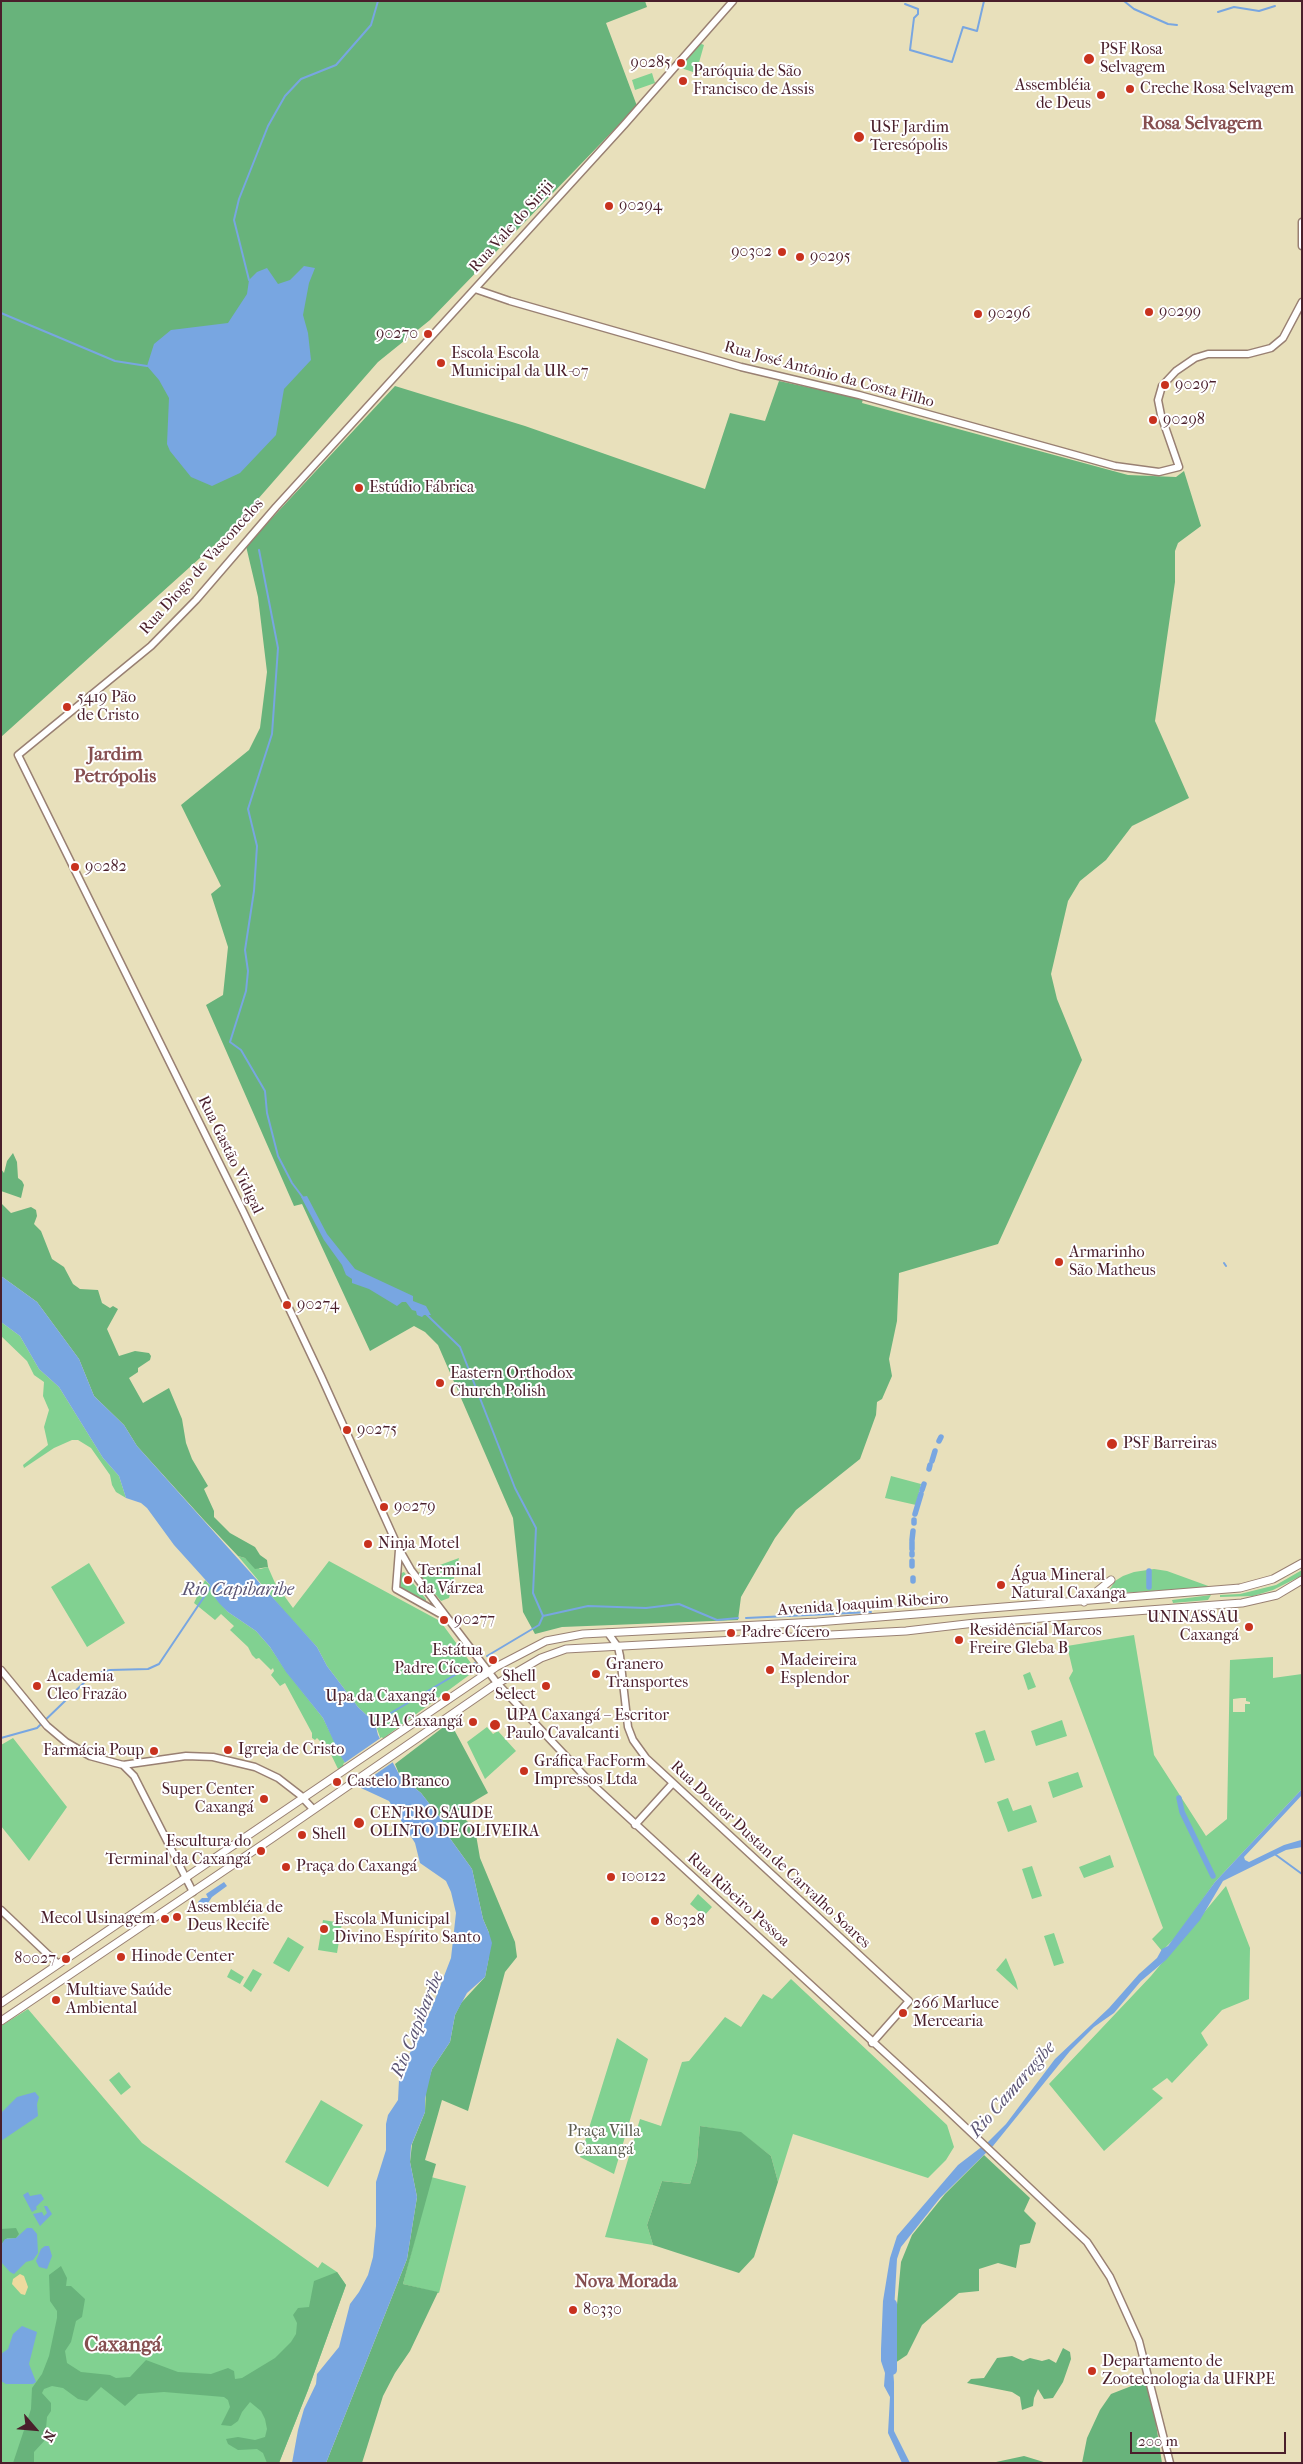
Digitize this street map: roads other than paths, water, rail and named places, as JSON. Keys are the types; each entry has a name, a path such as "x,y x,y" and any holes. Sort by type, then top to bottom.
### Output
{"main road":[{"name":"Avenida Joaquim Ribeiro","path":"1,2003 489,1672 523,1651 546,1641 583,1634 789,1624 1084,1602 1240,1588 1273,1579 1302,1563"},
{"path":"1084,1602 1111,1580"},
{"name":"Avenida Joaquim Ribeiro","path":"1,2021 193,1892 497,1683 541,1658 566,1649 906,1631 975,1623 1242,1603 1277,1595 1302,1580"}],"street":[{"name":"Rua Vale do Siriji","path":"310,470 624,125 733,1"},
{"path":"1302,222 1302,246"},
{"name":"Rua José Antônio da Costa Filho","path":"475,289 510,301 703,356 859,395 1115,466 1159,472 1179,467 1161,415 1158,400 1162,386 1176,371 1195,358 1208,354 1248,354 1270,348 1283,338 1302,302"},
{"name":"Rua Diogo de Vasconcelos","path":"18,755 163,633 196,600 310,470"},
{"name":"Rua Gastão Vidigal","path":"18,755 243,1212 321,1376 399,1549 411,1570 497,1683"},
{"path":"399,1549 396,1589 447,1618"},
{"path":"398,1572 406,1568 411,1570"},
{"name":"Rua Doutor Dustan de Carvalho Soares","path":"608,1633 618,1647 626,1715 633,1740 646,1758 909,2001 872,2043"},
{"path":"1,1670 44,1722 66,1742 90,1756 123,1765 186,1756 220,1758 254,1767 278,1778 304,1799 313,1809"},
{"name":"Rua Ribeiro Pessoa","path":"497,1683 590,1782 635,1825 725,1905 1087,2242 1106,2271 1139,2341 1170,2463"},
{"path":"134,1776 145,1762"},
{"path":"123,1765 134,1776 193,1892"},
{"path":"635,1825 673,1783"},
{"path":"1,1910 58,1964"}],"water":[{"path":"304,266 315,268 309,283 303,315 308,333 311,360 284,389 276,435 240,473 212,486 191,477 170,451 167,444 169,398 159,380 147,366 154,344 171,330 228,323 247,294 249,280 257,272 267,268 278,284 290,280"},
{"path":"307,1196 327,1234 355,1269 413,1296 413,1301 426,1306 431,1315 424,1315 422,1317 417,1315 416,1311 412,1310 406,1302 402,1302 397,1306 369,1289 352,1283 352,1279 346,1275 342,1265 324,1240 301,1197"},
{"name":"Rio Capibaribe","path":"1,1276 37,1302 79,1359 94,1396 124,1425 137,1446 317,1647 327,1666 358,1707 375,1723 378,1735 400,1776 421,1793 442,1820 449,1837 472,1869 483,1919 492,1943 485,1977 467,1993 455,2015 450,2042 432,2069 425,2099 425,2112 411,2146 410,2162 417,2197 407,2259 326,2463 292,2463 298,2430 304,2409 316,2384 317,2374 339,2347 350,2304 368,2275 373,2257 376,2226 376,2182 386,2150 386,2124 388,2115 398,2100 399,2080 404,2065 431,2010 451,1958 456,1913 451,1892 446,1881 420,1863 415,1843 389,1801 361,1788 340,1755 323,1718 286,1672 270,1647 256,1631 228,1612 219,1603 213,1595 211,1586 174,1545 147,1508 141,1503 126,1498 119,1476 103,1458 59,1387 39,1369 20,1336 1,1322"},
{"name":"Rio Camaragibe","path":"1302,1789 1302,1795 1244,1857 1249,1862 1284,1845 1301,1840 1302,1847 1286,1850 1223,1881 1200,1920 1166,1960 1141,1981 1114,2013 1094,2027 1070,2051 993,2146 940,2198 901,2247 897,2259 894,2311 887,2335 887,2349 889,2356 892,2357 894,2431 910,2463 902,2463 888,2433 890,2397 884,2386 885,2373 881,2361 883,2301 890,2258 897,2236 958,2165 988,2142 1006,2124 1055,2059 1109,2008 1139,1974 1157,1958 1162,1949 1168,1946 1215,1882"},
{"path":"224,1882 227,1886 212,1897 208,1903 201,1905 198,1902 202,1898 208,1898 206,1894"},
{"path":"35,2092 39,2097 37,2104 38,2116 1,2141 1,2113 17,2097"},
{"path":"28,2192 30,2196 41,2194 44,2199 36,2207 37,2209 32,2212 23,2195"},
{"path":"44,2206 47,2206 52,2214 40,2226 33,2214 42,2212 44,2216 47,2213"},
{"path":"27,2228 32,2228 37,2234 38,2253 33,2260 26,2262 14,2274 1,2262 1,2245 5,2239 16,2238"},
{"path":"49,2246 52,2256 47,2269 39,2267 36,2261 41,2249"},
{"path":"22,2326 37,2332 29,2364 36,2382 33,2384 6,2384 1,2381 1,2354 8,2349 13,2334"}],"waterway":[{"path":"249,280 234,220 239,199 268,126 285,96 301,79 336,65 371,25 378,1"},
{"path":"905,4 918,9 918,14 914,18 910,50 952,62 963,27 977,31 984,1"},
{"path":"1124,1 1134,9 1168,24 1177,25"},
{"path":"1218,12 1234,7 1259,11 1275,6"},
{"path":"1,313 115,361 147,366"},
{"path":"259,550 278,648 272,734 248,809 257,846 254,891 245,950 248,971 246,991 230,1042 241,1050 265,1091 267,1113 278,1156 292,1183 304,1199"},
{"path":"426,1314 460,1347 515,1488 536,1528 533,1593 543,1616 539,1625 487,1656"},
{"path":"939,1441 941,1437"},
{"path":"932,1461 935,1451"},
{"path":"929,1469 930,1465"},
{"path":"922,1490 924,1484"},
{"path":"915,1514 921,1494"},
{"path":"912,1540 913,1531"},
{"path":"912,1542 912,1549"},
{"path":"912,1561 912,1566"},
{"path":"1149,1571 1149,1587"},
{"path":"1,1738 37,1728 93,1674 110,1670 148,1669 159,1664 212,1585"},
{"path":"543,1616 588,1606 646,1608 679,1604 717,1620 738,1618"},
{"path":"746,1618 871,1612"},
{"path":"374,1723 475,1663"},
{"path":"1179,1798 1182,1812 1213,1876"},
{"path":"1276,1855 1302,1874"},
{"name":"Rio Camaragibe","path":"892,2304 892,2370"}],"place":[{"name":"PSF Rosa Selvagem","path":"1089,59"},
{"name":"90285","path":"681,63"},
{"name":"Paróquia de São Francisco de Assis","path":"683,81"},
{"name":"Creche Rosa Selvagem","path":"1130,89"},
{"name":"Assembléia de Deus","path":"1101,95"},
{"name":"USF Jardim Teresópolis","path":"859,137"},
{"name":"90294","path":"609,206"},
{"name":"90302","path":"782,252"},
{"name":"90295","path":"800,257"},
{"name":"90299","path":"1149,312"},
{"name":"90296","path":"978,314"},
{"name":"90270","path":"428,334"},
{"name":"Escola Escola Municipal da UR-07","path":"441,363"},
{"name":"90297","path":"1165,385"},
{"name":"90298","path":"1153,420"},
{"name":"Estúdio Fábrica","path":"359,488"},
{"name":"5419 Pão de Cristo","path":"67,707"},
{"name":"90282","path":"75,867"},
{"name":"Armarinho São Matheus","path":"1059,1262"},
{"name":"90274","path":"287,1305"},
{"name":"Eastern Orthodox Church Polish","path":"440,1383"},
{"name":"90275","path":"347,1430"},
{"name":"PSF Barreiras","path":"1112,1444"},
{"name":"90279","path":"384,1507"},
{"name":"Ninja Motel","path":"368,1544"},
{"name":"Terminal da Várzea","path":"408,1580"},
{"name":"Água Mineral Natural Caxanga","path":"1001,1585"},
{"name":"90277","path":"444,1620"},
{"name":"UNINASSAU Caxangá","path":"1249,1627"},
{"name":"Padre Cícero","path":"731,1633"},
{"name":"Residêncial Marcos Freire Gleba B","path":"959,1640"},
{"name":"Estátua Padre Cícero","path":"493,1660"},
{"name":"Madeireira Esplendor","path":"770,1670"},
{"name":"Granero Transportes","path":"596,1674"},
{"name":"Academia Cleo Frazão","path":"37,1686"},
{"name":"Shell Select","path":"546,1686"},
{"name":"Upa da Caxangá","path":"446,1697"},
{"name":"UPA Caxangá","path":"473,1722"},
{"name":"UPA Caxangá – Escritor Paulo Cavalcanti","path":"495,1725"},
{"name":"Igreja de Cristo","path":"228,1750"},
{"name":"Farmácia Poup","path":"154,1751"},
{"name":"Gráfica FacForm Impressos Ltda","path":"524,1771"},
{"name":"Castelo Branco","path":"337,1782"},
{"name":"Super Center Caxangá","path":"264,1799"},
{"name":"CENTRO SAUDE OLINTO DE OLIVEIRA","path":"359,1823"},
{"name":"Shell","path":"302,1835"},
{"name":"Escultura do Terminal da Caxangá","path":"261,1851"},
{"name":"Praça do Caxangá","path":"286,1867"},
{"name":"100122","path":"611,1877"},
{"name":"Assembléia de Deus Recife","path":"177,1917"},
{"name":"Mecol Usinagem","path":"165,1919"},
{"name":"80328","path":"655,1921"},
{"name":"Escola Municipal Divino Espírito Santo","path":"324,1929"},
{"name":"Hinode Center","path":"121,1957"},
{"name":"80027","path":"66,1959"},
{"name":"Multiave Saúde Ambiental","path":"56,2000"},
{"name":"266 Marluce Mercearia","path":"903,2013"},
{"name":"80330","path":"573,2310"},
{"name":"Departamento de Zootecnologia da UFRPE","path":"1092,2371"}],"district":[{"name":"Rosa Selvagem","path":"1202,124"},
{"name":"Jardim Petrópolis","path":"115,766"},
{"name":"Nova Morada","path":"626,2283"},
{"name":"Caxangá","path":"123,2346"}],"park label":[{"name":"Praça Villa Caxangá","path":"604,2141"}]}
